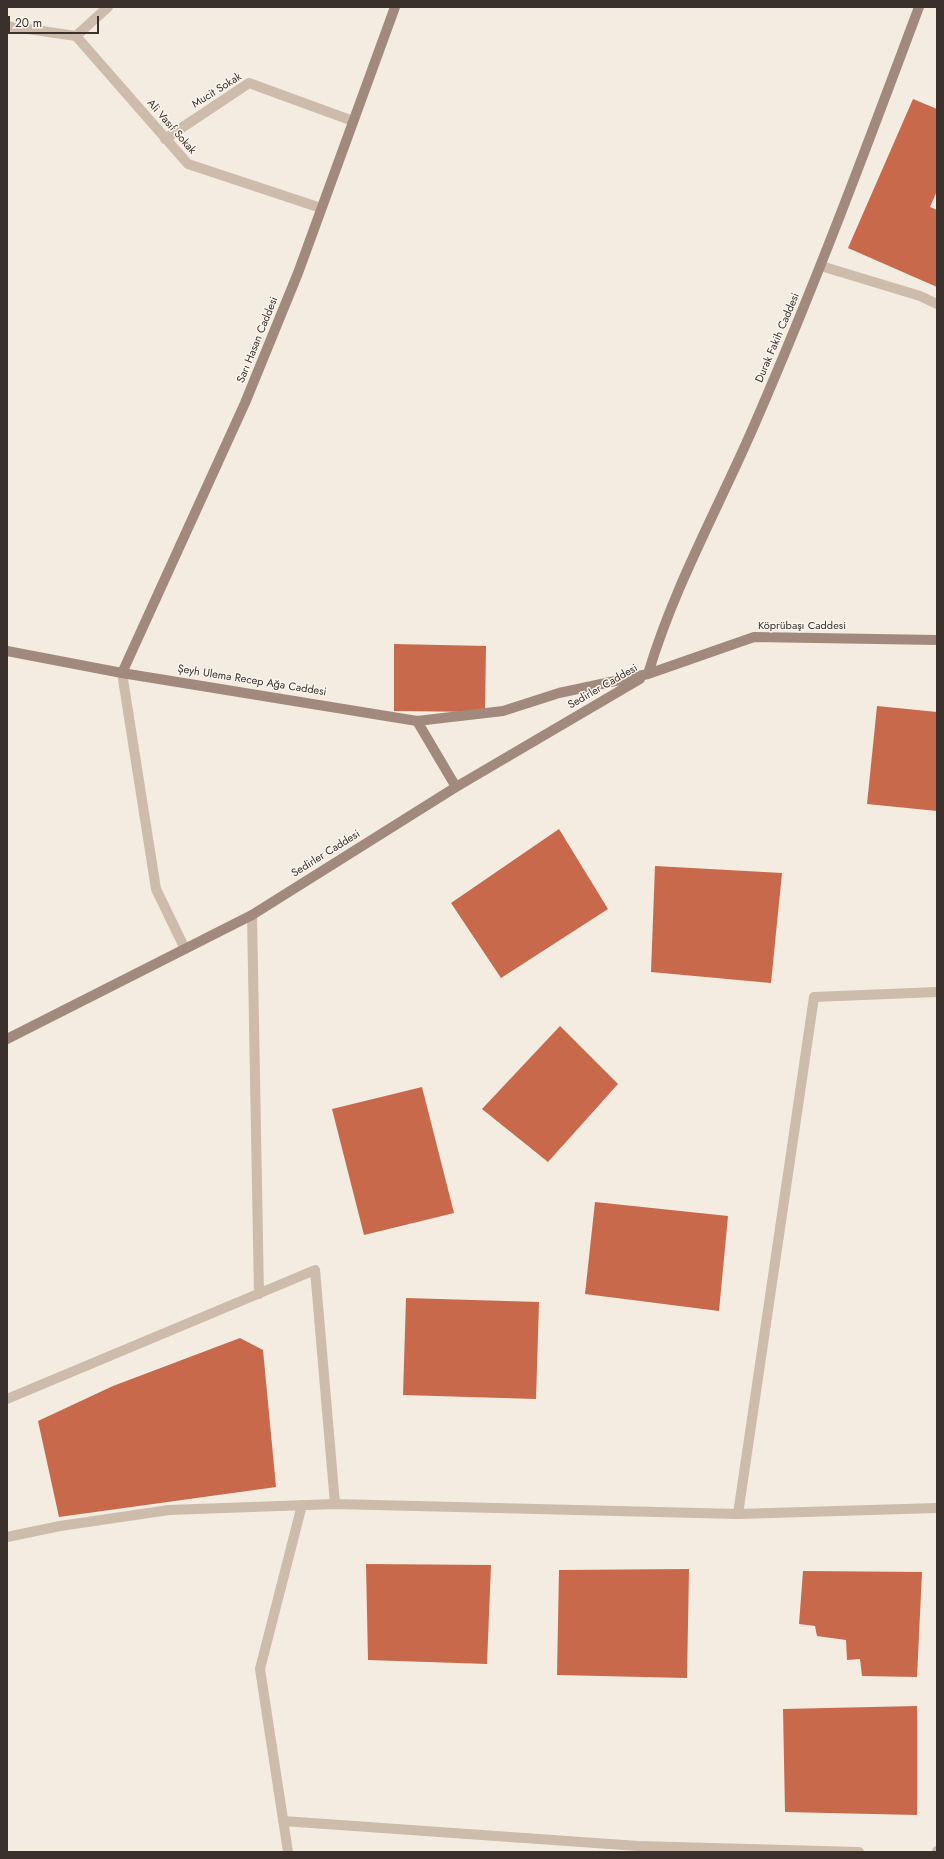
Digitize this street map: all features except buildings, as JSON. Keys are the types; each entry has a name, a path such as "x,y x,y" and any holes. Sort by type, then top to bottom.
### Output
{"street":[{"path":"7,26 76,36 108,7"},
{"name":"Sarı Hasan Caddesi","path":"122,673 245,403 298,273 395,7"},
{"name":"Durak Fakih Caddesi","path":"648,674 656,648 679,591 756,423 821,266 919,7"},
{"name":"Ali Vasıf Sokak","path":"76,36 188,164 321,208"},
{"name":"Mucit Sokak","path":"165,139 249,83 353,121"},
{"path":"821,266 920,296 937,304"},
{"name":"Köprübaşı Caddesi","path":"648,674 754,637 937,640"},
{"name":"Şeyh Ulema Recep Ağa Caddesi","path":"7,652 122,673 417,720 503,711 559,693 648,674"},
{"path":"122,673 156,889 185,949"},
{"name":"Sedirler Caddesi","path":"7,1039 252,915 456,787 648,674"},
{"path":"417,720 456,787"},
{"path":"252,915 259,1294"},
{"path":"738,1514 814,998 937,992"},
{"path":"7,1399 315,1270 335,1504"},
{"path":"7,1537 60,1526 169,1510 302,1505 335,1504 738,1514 937,1508"},
{"path":"288,1852 260,1669 302,1505"},
{"path":"283,1821 638,1849 859,1852"}]}
